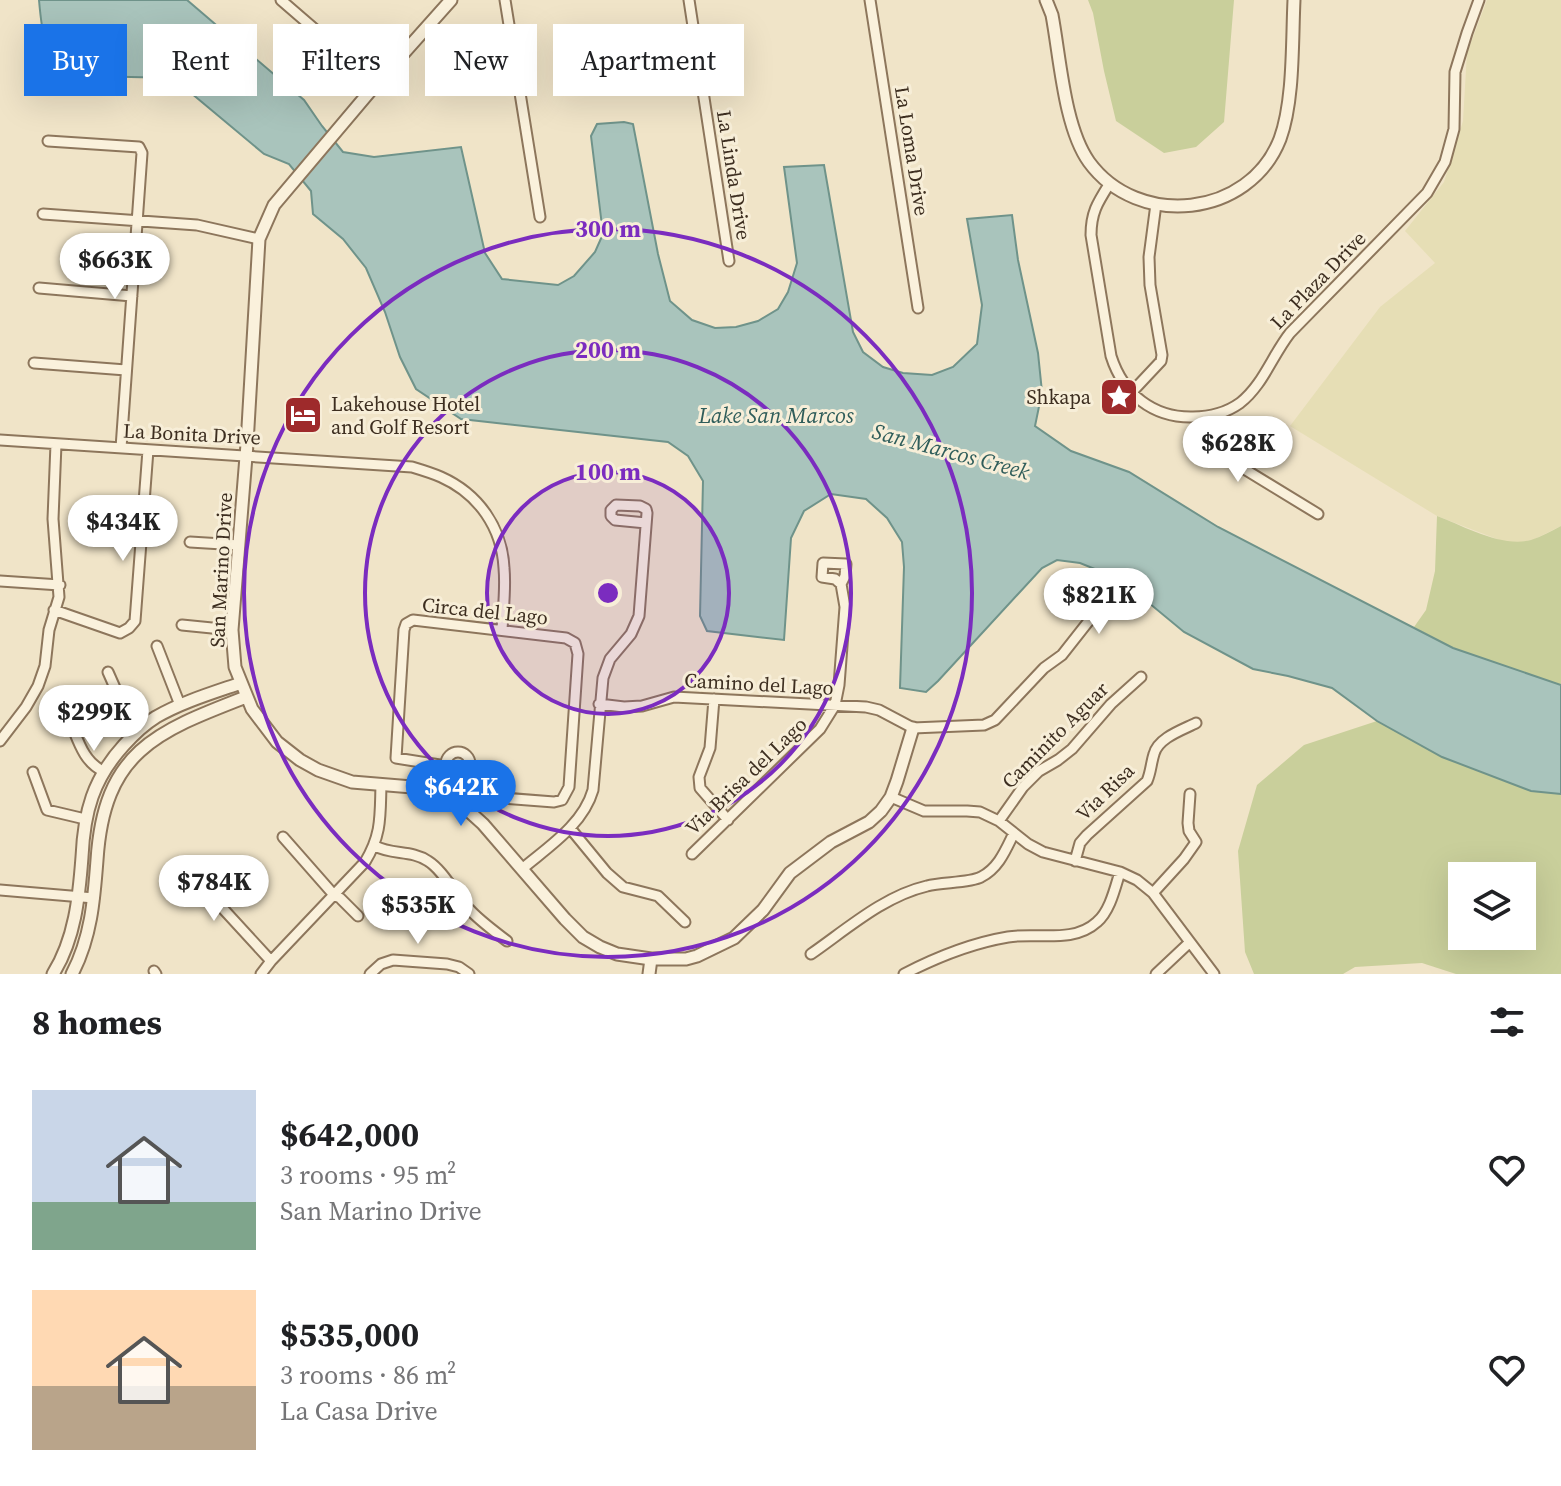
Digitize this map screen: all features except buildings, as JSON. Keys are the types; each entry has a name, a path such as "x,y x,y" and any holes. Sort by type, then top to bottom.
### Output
{"street":[{"path":"281,0 309,24"},
{"name":"San Marino Drive","path":"409,47 451,0"},
{"path":"505,0 540,217"},
{"name":"La Linda Drive","path":"689,0 729,261"},
{"name":"La Loma Drive","path":"870,0 918,308"},
{"path":"1046,0 1052,15 1071,126 1089,162 1110,183 1144,202 1188,206 1231,194 1263,167 1278,142 1288,114 1294,0"},
{"name":"La Plaza Drive","path":"1110,183 1095,207 1091,235 1115,368 1131,393 1158,412 1179,418 1208,417 1228,410 1240,403 1259,383 1290,333 1427,193 1445,162 1454,129 1455,72 1479,0"},
{"name":"San Marino Drive","path":"366,96 274,205 259,239 232,630 235,667 246,697 277,742 300,760 341,780 424,788 444,794 483,824 583,937 600,947 633,958 686,959 734,938 763,910 790,873 814,853 869,822 881,811 891,797 913,728"},
{"path":"48,141 139,147 142,153 121,448"},
{"path":"1131,393 1161,361 1162,355 1150,285 1149,257 1156,204"},
{"path":"43,214 197,225 259,239"},
{"path":"39,288 132,296"},
{"path":"34,363 126,370"},
{"path":"1208,417 1212,441 1223,456 1318,514"},
{"name":"La Bonita Drive","path":"0,440 412,467 442,477 477,501 491,520 502,546 505,570 502,630"},
{"path":"0,741 38,686 59,597 53,519 56,444"},
{"path":"54,610 120,633 135,621 148,450"},
{"path":"522,869 570,828 590,801 603,678 610,659 631,634 639,616 646,523"},
{"path":"190,542 239,545"},
{"path":"0,581 60,585"},
{"name":"Via Brisa del Lago","path":"692,854 820,729 835,705 845,607 841,584"},
{"path":"913,728 984,725 995,720 1044,668 1062,655 1099,608"},
{"name":"Circa del Lago","path":"413,620 502,630 566,638 575,643 578,654 569,787 562,800 503,798 446,768 396,758 406,624 413,620"},
{"path":"182,625 232,630"},
{"path":"157,646 180,705"},
{"path":"108,672 135,733"},
{"name":"Caminito Aguar","path":"999,821 1023,787 1039,771 1072,749 1111,704 1141,677"},
{"path":"53,974 72,931 85,819 103,771 135,733 155,718 180,705 241,683"},
{"path":"72,974 86,943 94,898 100,826 107,801 124,769 150,742 169,729 246,697"},
{"name":"Camino del Lago","path":"599,704 642,706 674,697 835,705 879,710 913,728"},
{"path":"714,699 710,748 699,777 700,788 728,820"},
{"path":"66,713 84,753 94,766 103,771"},
{"name":"Via Risa","path":"1075,861 1080,843 1087,835 1147,781 1159,744 1196,723"},
{"name":"Circa del Lago","path":"446,768 450,755 461,752 469,760 469,768 461,775"},
{"path":"446,768 442,781 444,794 461,775"},
{"path":"33,772 47,810 85,819"},
{"path":"264,973 271,961 365,862 375,846 380,822 381,785"},
{"path":"1153,893 1196,842 1188,823 1190,794"},
{"path":"891,797 924,811 980,812 999,821 1043,852 1120,872 1137,880 1153,893 1214,974"},
{"path":"570,828 607,873 623,887 658,896 685,922"},
{"path":"811,954 899,896 927,886 981,877 1000,861 1014,833"},
{"path":"283,837 334,895 358,916"},
{"path":"375,846 412,853 429,861 470,911 507,941"},
{"path":"181,863 271,961"},
{"path":"904,974 943,955 1009,936 1070,935 1090,927 1100,919 1120,872"},
{"path":"0,890 94,898"},
{"path":"1156,974 1189,943"},
{"path":"649,974 651,959"},
{"path":"370,974 381,964 393,960 447,964 469,974"}],"shaded area":[{"path":"1487,0 1561,0 1561,526 1533,540 1516,543 1502,541 1437,516 1290,426 1380,307 1435,263 1405,231 1444,182 1463,121 1467,53"}],"green space":[{"path":"1088,0 1234,0 1224,122 1196,147 1164,153 1116,121"},
{"path":"1437,516 1483,535 1520,542 1542,536 1561,526 1561,685 1453,648 1414,627 1426,610 1435,571"},
{"path":"1377,721 1442,757 1531,791 1561,794 1561,974 1456,974 1422,963 1355,967 1343,974 1254,974 1245,952 1238,851 1257,785 1304,745"}],"water":[{"name":"Lake San Marcos","path":"39,0 187,0 215,24 143,24 143,77 127,77 127,24 41,22"},
{"name":"Lake San Marcos","path":"257,60 273,74 273,96 299,96 343,152 374,157 461,147 485,253 502,279 558,285 574,276 595,252 603,234 591,136 597,124 633,124 670,301 692,320 715,328 758,321 778,309 788,292 797,263 784,167 824,165 853,332 863,352 883,367 903,373 932,375 953,367 977,344 982,305 967,219 1012,215 1018,260 1038,353 1042,392 1035,426 1071,451 1129,472 1218,527 1453,648 1561,685 1561,794 1531,791 1442,757 1377,721 1332,688 1253,669 1184,632 1120,579 1080,563 1057,560 1042,568 926,692 900,688 902,542 887,518 866,499 831,494 804,511 791,538 784,640 707,631 700,616 703,481 688,456 668,442 461,419 416,389 400,357 366,268 343,239 313,214 311,191 289,164 264,154 195,96 257,96"}],"place":[{"name":"Shkapa","path":"1119,397"},
{"name":"Lakehouse Hotel and Golf Resort","path":"303,415"}],"water label":[{"name":"San Marcos Creek","path":"951,451"}]}
